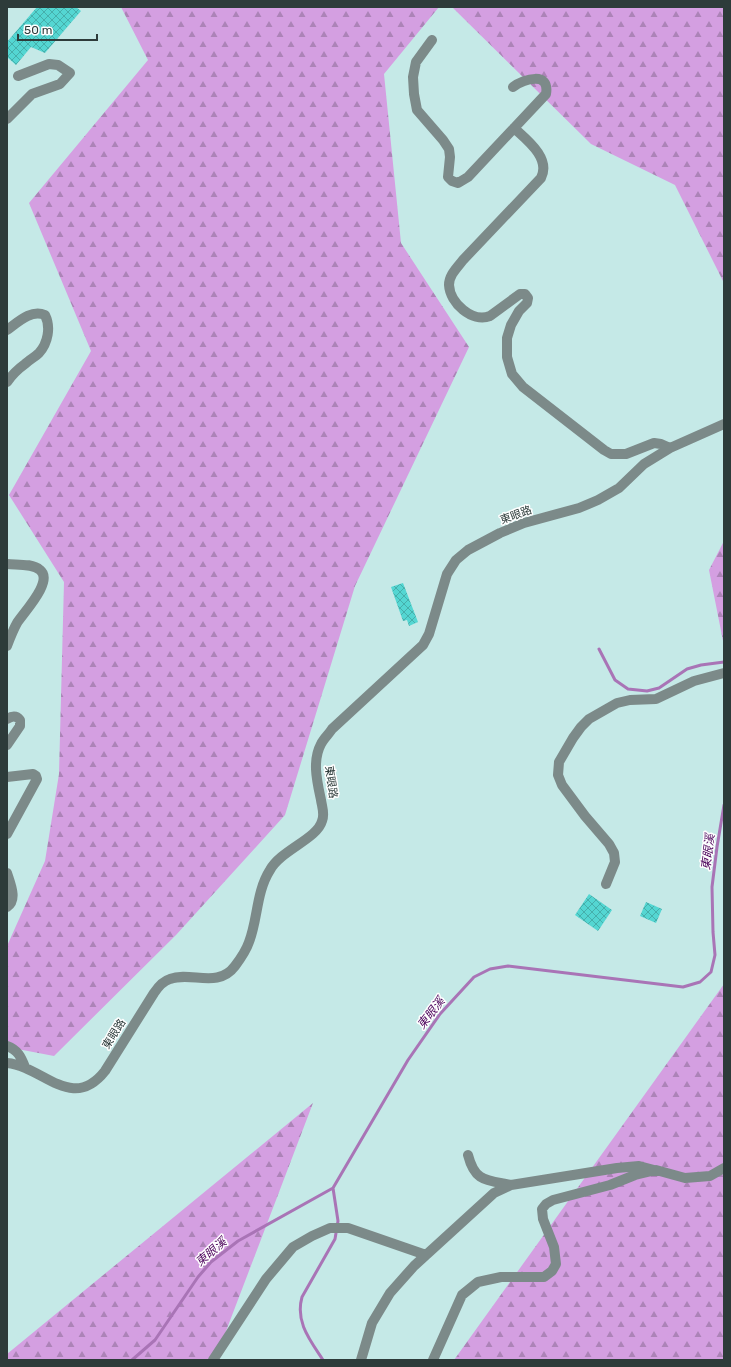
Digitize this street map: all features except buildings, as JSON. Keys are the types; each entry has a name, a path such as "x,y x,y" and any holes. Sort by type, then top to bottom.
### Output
{"street":[{"path":"432,40 416,62 412,76 414,94 418,110 449,149 450,157 448,177 452,181 458,182 468,177 546,94 547,88 544,82 538,79 530,78 513,87"},
{"path":"7,119 32,94 60,84 70,73 58,66 50,64 18,76"},
{"path":"514,128 539,154 544,172 541,178 463,260 452,274 449,285 454,298 468,314 485,318 520,294 525,294 528,298 528,303 519,312 510,325 507,357 512,374 523,387 611,454 626,454 654,443 670,448"},
{"path":"7,330 28,316 36,313 45,315 48,320 47,337 39,353 23,365 7,382"},
{"name":"東眼路","path":"7,1063 24,1067 55,1084 68,1088 79,1089 88,1086 98,1080 105,1071 161,984 169,979 178,977 205,979 217,978 234,968 249,941 258,901 263,884 270,869 278,859 309,836 322,822 324,812 315,769 321,744 332,729 423,645 429,634 447,574 456,560 468,550 500,533 524,523 579,508 598,500 619,488 644,464 670,448 724,424"},
{"path":"7,564 35,567 42,571 44,576 44,582 40,591 18,623 7,646"},
{"path":"606,884 615,862 614,853 610,844 584,816 562,785 558,775 559,762 572,738 589,719 617,703 630,700 656,699 694,681 724,673"},
{"path":"7,719 14,716 20,720 20,726 7,745"},
{"path":"7,777 33,774 37,779 7,834"},
{"path":"7,873 12,892 12,901 7,907"},
{"path":"7,1046 18,1052 22,1057 24,1067"},
{"path":"468,1155 471,1167 477,1176 487,1181 511,1185"},
{"path":"361,1360 372,1323 390,1293 414,1266 494,1193 511,1185 639,1166 685,1178 710,1176 724,1168"},
{"path":"433,1360 462,1295 478,1282 501,1278 544,1277 552,1271 556,1264 554,1247 543,1219 542,1209 546,1204 553,1200 656,1170"},
{"path":"213,1360 266,1279 293,1248 312,1236 330,1228 348,1228 426,1255"}],"green space":[{"path":"121,7 439,7 384,74 401,243 469,347 355,586 285,815 176,935 54,1056 7,1047 7,946 45,861 59,774 64,582 9,495 91,351 29,203 148,60"},
{"path":"452,7 724,7 724,283 675,185 591,144"},
{"path":"724,541 724,646 709,570"},
{"path":"724,984 724,1360 454,1360"},
{"path":"313,1103 215,1360 7,1360 7,1354"}],"waterway":[{"path":"599,649 615,680 628,689 647,691 659,688 687,669 701,665 724,662"},
{"name":"東眼溪","path":"132,1360 155,1340 198,1277 211,1262 238,1241 333,1188 408,1060 440,1014 474,977 490,969 508,966 683,987 700,982 711,972 715,955 712,887 724,805"},
{"path":"323,1360 309,1338 302,1323 300,1306 302,1297 335,1239 338,1221 333,1188"}]}
